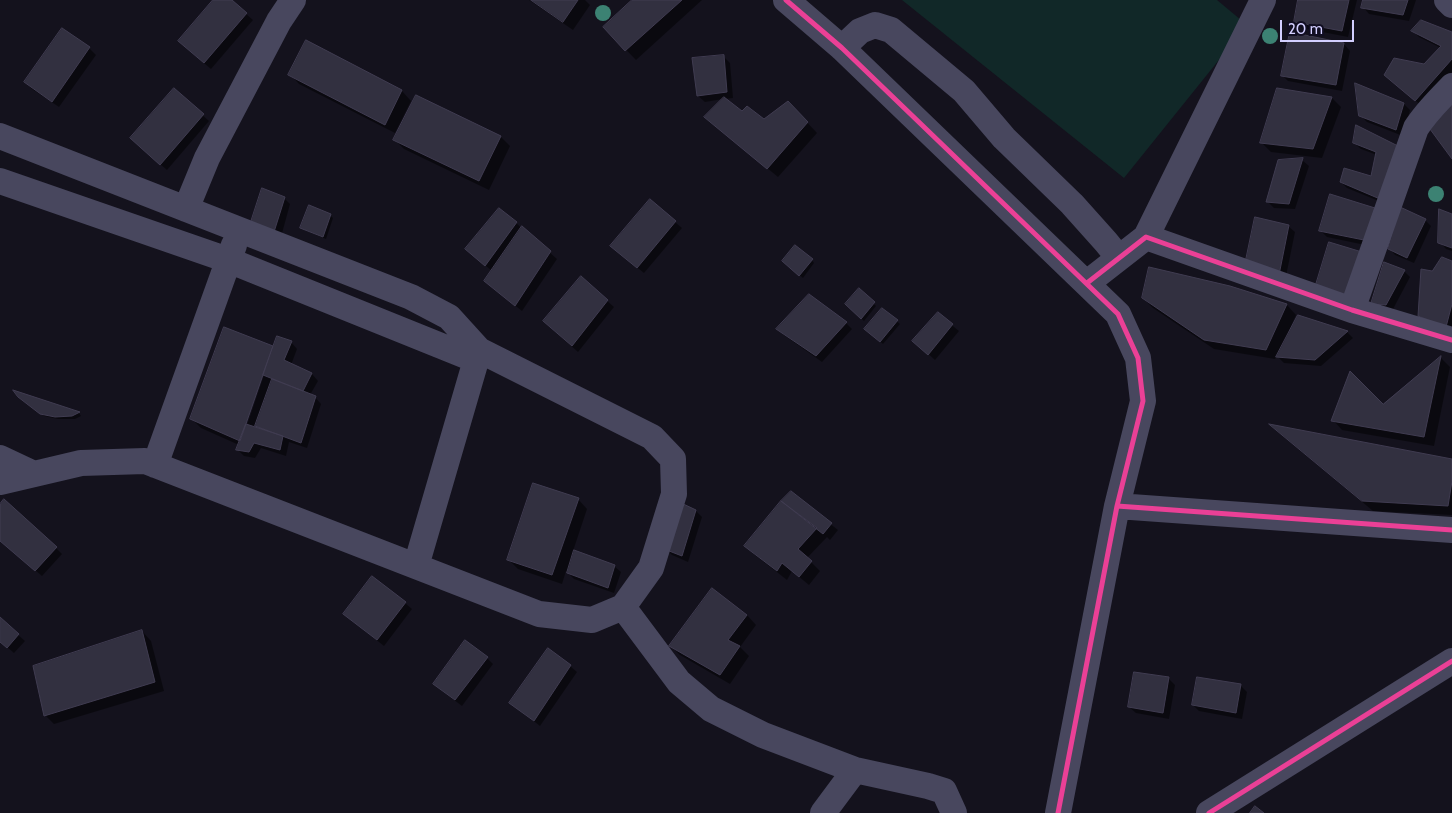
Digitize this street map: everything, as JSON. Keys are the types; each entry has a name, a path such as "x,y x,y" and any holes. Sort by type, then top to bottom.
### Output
{"street":[{"path":"186,208 207,158 279,21 293,0"},
{"path":"1087,283 1146,237 1263,0"},
{"path":"1447,0 1452,5"},
{"path":"798,5 1118,314 1138,358 1143,401 1117,506 1058,813"},
{"path":"842,48 860,31 875,25 891,30 964,91 1004,138 1072,204 1118,258"},
{"path":"1352,310 1416,128 1430,108 1452,86"},
{"path":"0,136 412,297 449,317 478,355"},
{"path":"0,181 228,260 478,355 652,438 673,459 674,494 651,568 623,607 592,620 539,614 145,462 81,463 0,482"},
{"path":"155,466 239,230"},
{"path":"1146,237 1352,310 1452,340"},
{"path":"416,566 478,355"},
{"path":"0,458 34,474"},
{"path":"1117,506 1452,530"},
{"path":"623,607 679,682 711,709 763,735 855,770 944,791 954,813"},
{"path":"1209,813 1452,660"},
{"path":"823,813 855,770"}],"green space":[{"path":"902,0 1217,0 1247,25 1124,178"}],"building":[{"path":"213,0 232,0 247,13 204,63 178,41"},
{"path":"531,0 578,0 563,22"},
{"path":"632,0 682,0 625,51 603,27"},
{"path":"1298,0 1349,0 1342,31 1294,22"},
{"path":"1363,0 1408,0 1403,15 1361,8"},
{"path":"1421,20 1452,32 1452,59 1415,101 1384,75 1394,58 1424,64 1441,46 1411,31"},
{"path":"62,28 90,47 52,102 24,82"},
{"path":"1290,32 1344,43 1336,85 1281,76"},
{"path":"306,40 402,90 385,125 288,75"},
{"path":"724,55 727,92 697,96 692,58"},
{"path":"1355,83 1404,103 1396,130 1359,116"},
{"path":"174,88 204,114 160,165 130,138"},
{"path":"1277,88 1332,97 1313,149 1260,143"},
{"path":"416,95 501,136 479,181 393,140"},
{"path":"724,97 742,111 747,106 764,119 788,101 808,122 767,169 704,117"},
{"path":"1452,97 1452,159 1427,125"},
{"path":"1356,125 1398,146 1380,199 1340,182 1344,168 1371,176 1376,152 1353,143"},
{"path":"1303,158 1289,204 1266,202 1278,160"},
{"path":"262,188 285,197 274,232 251,222"},
{"path":"1330,194 1375,208 1364,240 1319,231"},
{"path":"650,199 676,221 637,268 610,246"},
{"path":"309,205 331,214 323,237 300,228"},
{"path":"1400,207 1426,219 1407,258 1388,249"},
{"path":"499,208 517,222 485,266 465,249"},
{"path":"1439,209 1452,214 1452,248 1438,243"},
{"path":"1255,217 1289,225 1279,275 1245,265"},
{"path":"522,226 551,251 515,306 484,281"},
{"path":"1329,242 1362,252 1349,297 1315,288"},
{"path":"795,245 813,259 799,276 782,261"},
{"path":"1442,257 1452,261 1452,304 1446,327 1418,316 1421,269 1432,271"},
{"path":"1384,262 1405,270 1386,305 1371,304"},
{"path":"1149,267 1230,286 1287,304 1266,350 1204,340 1142,298"},
{"path":"581,276 608,300 572,346 543,321"},
{"path":"859,288 875,302 861,319 845,304"},
{"path":"809,294 847,322 816,356 776,329"},
{"path":"882,308 898,320 880,342 864,329"},
{"path":"938,312 953,324 928,355 912,341"},
{"path":"1298,315 1348,331 1315,360 1276,357"},
{"path":"224,327 273,346 240,441 190,419"},
{"path":"277,336 292,341 284,360 312,373 303,391 263,375"},
{"path":"1441,356 1424,437 1331,421 1350,371 1383,404"},
{"path":"272,379 316,396 301,443 255,426"},
{"path":"13,390 80,412 72,416 55,417 40,414 18,397"},
{"path":"246,424 283,436 280,450 254,443 249,452 236,450"},
{"path":"1269,424 1452,459 1452,481 1448,506 1362,501"},
{"path":"533,483 579,498 552,575 507,560"},
{"path":"791,491 832,523 823,534 781,501"},
{"path":"4,499 57,547 35,571 0,541 0,504"},
{"path":"781,501 817,528 798,549 812,561 799,577 782,563 777,571 744,546"},
{"path":"679,502 696,510 682,556 664,549"},
{"path":"574,550 615,565 608,588 567,573"},
{"path":"372,576 406,602 377,640 343,614"},
{"path":"712,588 747,615 728,640 740,646 720,675 669,646"},
{"path":"0,617 19,634 7,648 0,642"},
{"path":"142,630 155,682 44,716 33,666"},
{"path":"465,640 488,657 455,700 433,684"},
{"path":"548,648 571,665 534,721 509,703"},
{"path":"1134,672 1169,677 1163,713 1128,707"},
{"path":"1197,677 1241,684 1236,713 1192,705"},
{"path":"1255,806 1264,813 1250,813"}],"cycle path":[{"path":"786,0 842,48 1118,314 1138,358 1143,401 1117,506 1058,813"},
{"path":"1087,283 1146,237 1352,310 1452,340"},
{"path":"1117,506 1452,530"},
{"path":"1209,813 1452,661"}]}
